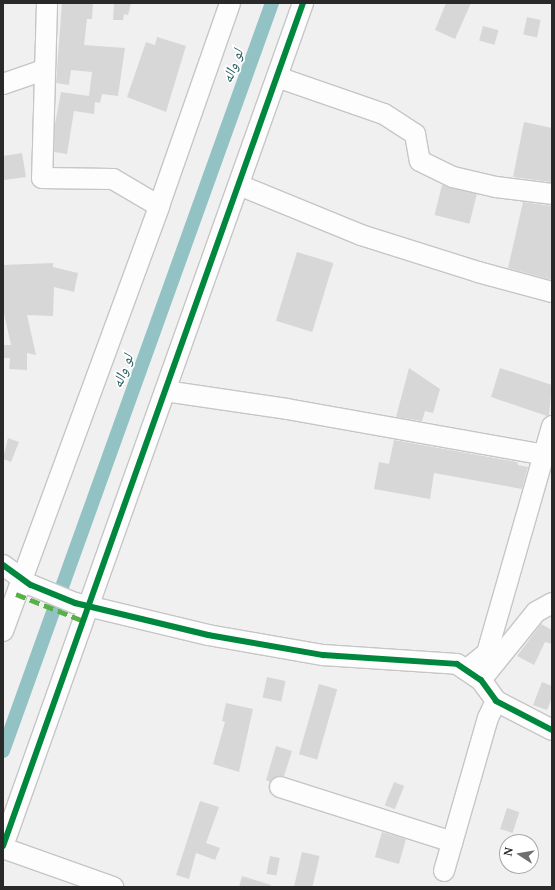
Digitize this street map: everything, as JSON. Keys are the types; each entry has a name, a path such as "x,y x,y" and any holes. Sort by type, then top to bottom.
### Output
{"street":[{"path":"47,3 42,178 113,179 159,206"},
{"path":"3,631 26,583 230,3"},
{"path":"113,887 3,847 82,605 165,392 303,3"},
{"path":"3,84 44,70"},
{"path":"277,77 384,114 415,134 420,161 453,177 496,188 552,194"},
{"path":"239,185 360,235 478,272 552,292"},
{"path":"165,392 287,409 544,455"},
{"path":"474,675 487,653 552,426"},
{"path":"3,565 26,583 82,605 208,635 323,655 457,664 474,675 496,701 552,730"},
{"path":"474,675 536,612 552,603"},
{"path":"444,871 488,718 496,701"},
{"path":"280,787 452,842"}],"building":[{"path":"62,3 93,3 92,19 87,19 84,45 125,48 118,96 102,94 100,103 95,102 94,114 74,111 67,154 54,152 55,124 61,92 89,96 92,72 71,70 69,85 56,83"},
{"path":"114,3 131,3 128,15 124,14 123,20 113,20"},
{"path":"446,3 471,3 455,39 435,30"},
{"path":"527,17 541,20 537,38 523,35"},
{"path":"483,26 498,30 495,45 479,40"},
{"path":"157,37 186,46 166,112 127,97 146,42 155,45"},
{"path":"524,122 552,128 551,182 513,177"},
{"path":"22,153 26,177 4,180 3,156"},
{"path":"442,185 477,194 469,224 435,215"},
{"path":"523,202 552,206 552,280 508,268"},
{"path":"297,252 333,263 312,332 276,321"},
{"path":"53,263 53,267 78,273 74,292 54,287 53,316 27,315 36,355 27,353 27,370 9,369 10,358 3,358 3,345 11,345 3,309 3,265"},
{"path":"409,368 440,389 433,413 425,411 422,421 396,417"},
{"path":"500,368 552,385 549,415 547,416 491,397"},
{"path":"8,438 19,442 11,462 3,459"},
{"path":"394,440 517,462 518,465 528,467 522,489 434,473 430,499 374,489 379,462 389,464"},
{"path":"541,624 552,630 552,644 545,642 534,665 517,656"},
{"path":"267,677 286,681 281,701 263,698"},
{"path":"542,682 552,686 552,698 547,710 533,705"},
{"path":"319,684 337,689 317,759 299,754"},
{"path":"226,703 253,709 239,772 213,764 225,722 222,721"},
{"path":"276,746 292,751 284,776 277,776 270,782 266,780"},
{"path":"394,782 404,786 395,809 385,805"},
{"path":"200,801 219,807 206,843 220,848 215,860 196,853 189,879 176,875"},
{"path":"507,808 519,812 513,833 500,829"},
{"path":"382,832 406,839 399,864 375,857"},
{"path":"302,852 320,856 312,887 294,887"},
{"path":"270,856 280,858 276,876 267,874"},
{"path":"242,876 271,885 271,887 239,887"}],"waterway":[{"name":"لو واله","path":"3,751 272,3"}],"marked path":[{"path":"16,594 84,621"}],"cycle path":[{"path":"3,846 303,3"},
{"path":"3,565 31,585 75,603 208,635 323,655 457,664 481,680 496,701 552,730"}]}
